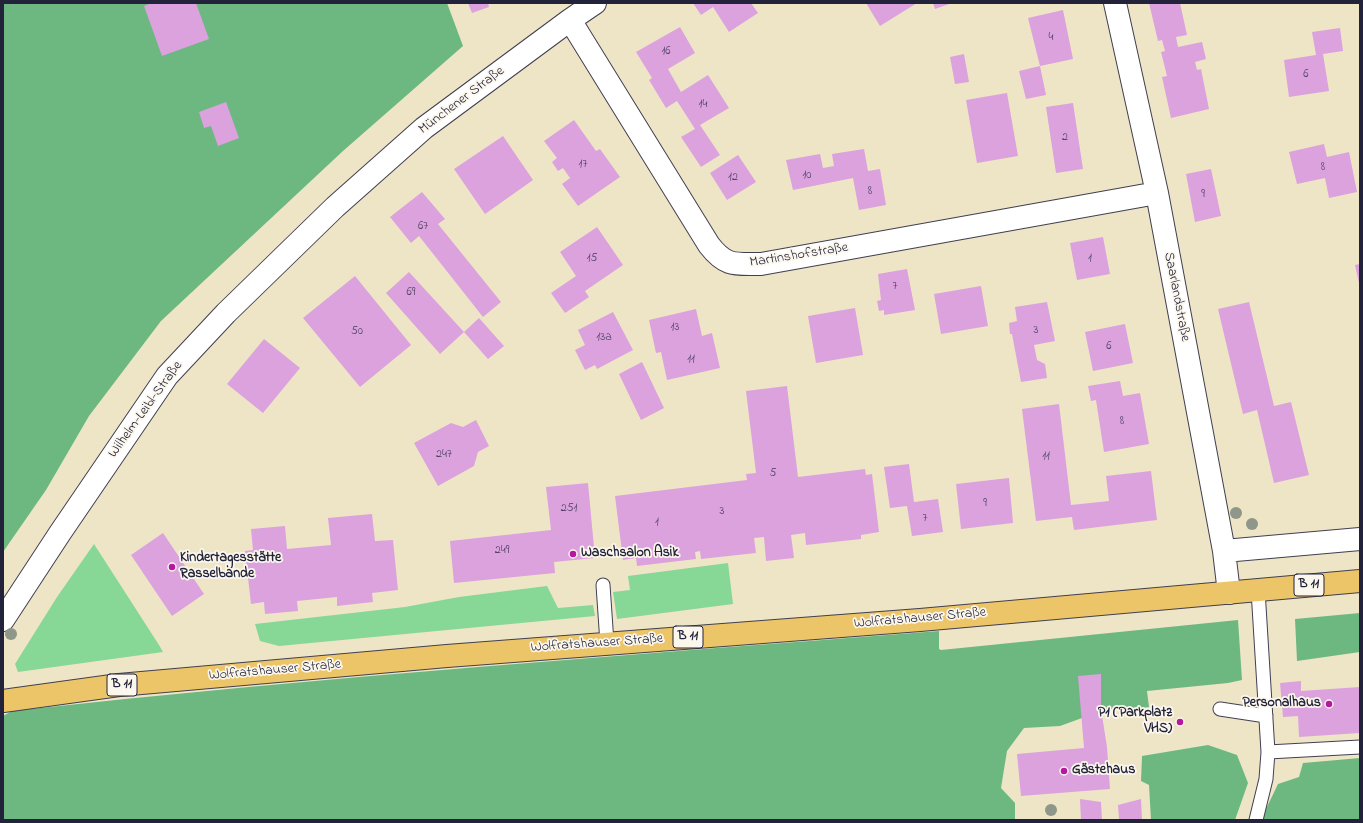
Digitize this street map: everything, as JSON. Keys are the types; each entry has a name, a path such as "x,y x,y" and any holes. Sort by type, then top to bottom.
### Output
{"main road":[{"name":"Wolfratshauser Straße","path":"3,701 120,685 447,656 920,620 1360,581"}],"street":[{"name":"Münchener Straße","path":"335,207 424,128 570,20 596,3"},
{"name":"Saarlandstraße","path":"1115,3 1157,193 1224,551 1229,593"},
{"name":"Martinshofstraße","path":"570,20 709,245 718,256 734,264 761,264 1157,193"},
{"name":"Wilhelm-Leibl-Straße","path":"3,620 64,526 167,376 232,306 335,207"},
{"path":"1224,551 1360,540"}],"lane":[{"path":"603,585 607,643"},
{"path":"1256,820 1266,779 1268,752 1258,590"},
{"path":"1220,709 1266,716"},
{"path":"1268,752 1360,747"}],"green space":[{"path":"3,3 447,3 463,46 343,151 161,321 89,416 46,490 3,552"},
{"path":"94,544 163,652 18,672 15,664 57,597"},
{"path":"728,563 733,604 617,619 613,592 630,590 628,576"},
{"path":"547,586 558,608 593,605 595,616 279,646 260,641 255,624 405,607 459,597"},
{"path":"1360,613 1360,652 1297,661 1295,619"},
{"path":"1238,620 1242,680 1228,683 1147,691 1149,707 1134,709 1101,709 1100,674 1082,718 1060,726 1024,728 1007,751 1001,788 1015,803 1015,820 3,820 3,716 12,711 359,677 939,631 939,649 941,650"},
{"path":"1208,745 1237,755 1248,783 1235,820 1151,820 1149,785 1141,781 1142,756"},
{"path":"1360,758 1360,820 1263,820 1265,811 1278,784 1299,777 1303,763"}],"building":[{"path":"152,3 196,3 209,39 162,56 144,6"},
{"path":"468,3 488,3 489,7 472,13"},
{"path":"693,3 751,3 758,13 729,32 713,7 701,15"},
{"path":"866,3 917,3 880,26"},
{"path":"933,3 952,3 935,9"},
{"path":"1149,3 1180,3 1187,35 1176,37 1178,47 1202,42 1206,59 1195,62 1197,70 1201,69 1209,109 1171,118 1162,77 1167,76 1161,52 1165,51 1162,40 1158,41"},
{"path":"1063,10 1073,59 1040,66 1028,18"},
{"path":"680,27 695,53 668,69 681,92 708,75 729,108 700,125 720,155 701,167 681,137 695,129 677,101 666,108 649,80 652,78 636,52"},
{"path":"1340,28 1343,51 1323,54 1329,91 1289,97 1284,60 1316,55 1312,32"},
{"path":"964,54 969,82 955,84 950,57"},
{"path":"1040,66 1046,95 1026,99 1019,71"},
{"path":"1007,93 1018,156 977,163 966,100"},
{"path":"226,102 239,138 218,146 211,126 204,128 199,112"},
{"path":"1073,103 1083,169 1056,173 1046,107"},
{"path":"574,120 596,151 600,149 620,177 578,206 562,184 570,178 563,168 558,171 552,162 557,158 544,141"},
{"path":"503,136 533,180 485,214 454,169"},
{"path":"1324,144 1327,157 1349,152 1357,192 1329,198 1325,178 1297,184 1289,152"},
{"path":"864,149 868,171 880,169 886,205 859,210 853,178 793,190 786,160 820,154 823,168 834,166 832,154"},
{"path":"738,155 756,182 727,200 710,173"},
{"path":"1211,169 1221,216 1195,222 1186,174"},
{"path":"422,192 445,219 438,224 501,302 483,317 419,236 411,243 390,217"},
{"path":"597,227 623,265 585,291 589,297 565,313 551,293 576,276 560,252"},
{"path":"1103,237 1110,274 1077,280 1070,243"},
{"path":"1360,264 1360,283 1359,283 1355,265"},
{"path":"907,269 915,310 884,315 884,310 879,311 877,301 881,300 878,274"},
{"path":"409,272 464,332 440,354 386,293"},
{"path":"355,276 411,345 360,387 303,318"},
{"path":"981,286 988,326 941,334 934,294"},
{"path":"1047,302 1055,341 1034,345 1037,360 1045,364 1047,378 1021,382 1012,334 1010,334 1009,323 1017,321 1015,307"},
{"path":"1249,302 1274,406 1291,402 1309,475 1274,483 1257,410 1243,414 1218,309"},
{"path":"855,308 863,355 816,363 808,316"},
{"path":"696,309 702,336 712,333 720,368 667,380 661,352 656,353 649,320"},
{"path":"613,312 633,350 597,369 595,365 585,370 575,350 585,345 578,330"},
{"path":"479,318 504,346 488,359 464,332"},
{"path":"1125,324 1133,363 1093,371 1085,332"},
{"path":"264,339 300,368 263,413 227,384"},
{"path":"642,362 664,408 641,420 619,374"},
{"path":"1120,381 1123,396 1140,393 1149,444 1104,452 1096,400 1091,401 1088,386"},
{"path":"787,386 798,477 865,469 866,475 872,474 879,532 861,535 861,539 806,545 805,533 791,535 794,558 766,561 764,537 754,538 756,553 701,559 700,551 695,552 696,559 637,566 636,558 623,560 615,496 747,480 746,474 756,473 746,391"},
{"path":"1059,404 1071,505 1109,501 1106,476 1151,471 1157,520 1074,530 1072,517 1036,521 1022,409"},
{"path":"476,420 489,446 478,452 474,466 438,486 414,443 451,423 463,427"},
{"path":"909,464 914,502 938,499 943,532 912,536 907,506 890,508 884,467"},
{"path":"1009,478 1013,523 961,529 956,484"},
{"path":"588,483 595,558 554,562 555,573 454,583 450,541 551,530 546,487"},
{"path":"372,514 375,541 393,540 398,590 372,593 373,602 337,606 337,597 297,601 298,611 265,614 264,602 251,604 245,551 253,550 251,529 285,526 287,549 331,545 328,518"},
{"path":"163,533 204,594 172,616 131,555"},
{"name":"Gästehaus","path":"1101,674 1101,709 1107,747 1110,789 1021,796 1017,754 1084,748 1078,676"},
{"name":"Personalhaus","path":"1301,681 1301,691 1360,687 1360,733 1299,737 1298,716 1283,717 1280,683"},
{"path":"1080,799 1101,802 1102,820 1081,820"},
{"path":"1141,799 1142,820 1119,820 1118,805"}],"place":[{"name":"Waschsalon Asik","path":"573,554"},
{"name":"Kindertagesstätte Rasselbande","path":"172,567"},
{"name":"Personalhaus","path":"1329,704"},
{"name":"P1 (Parkplatz VHS)","path":"1180,722"},
{"name":"Gästehaus","path":"1064,771"}]}
